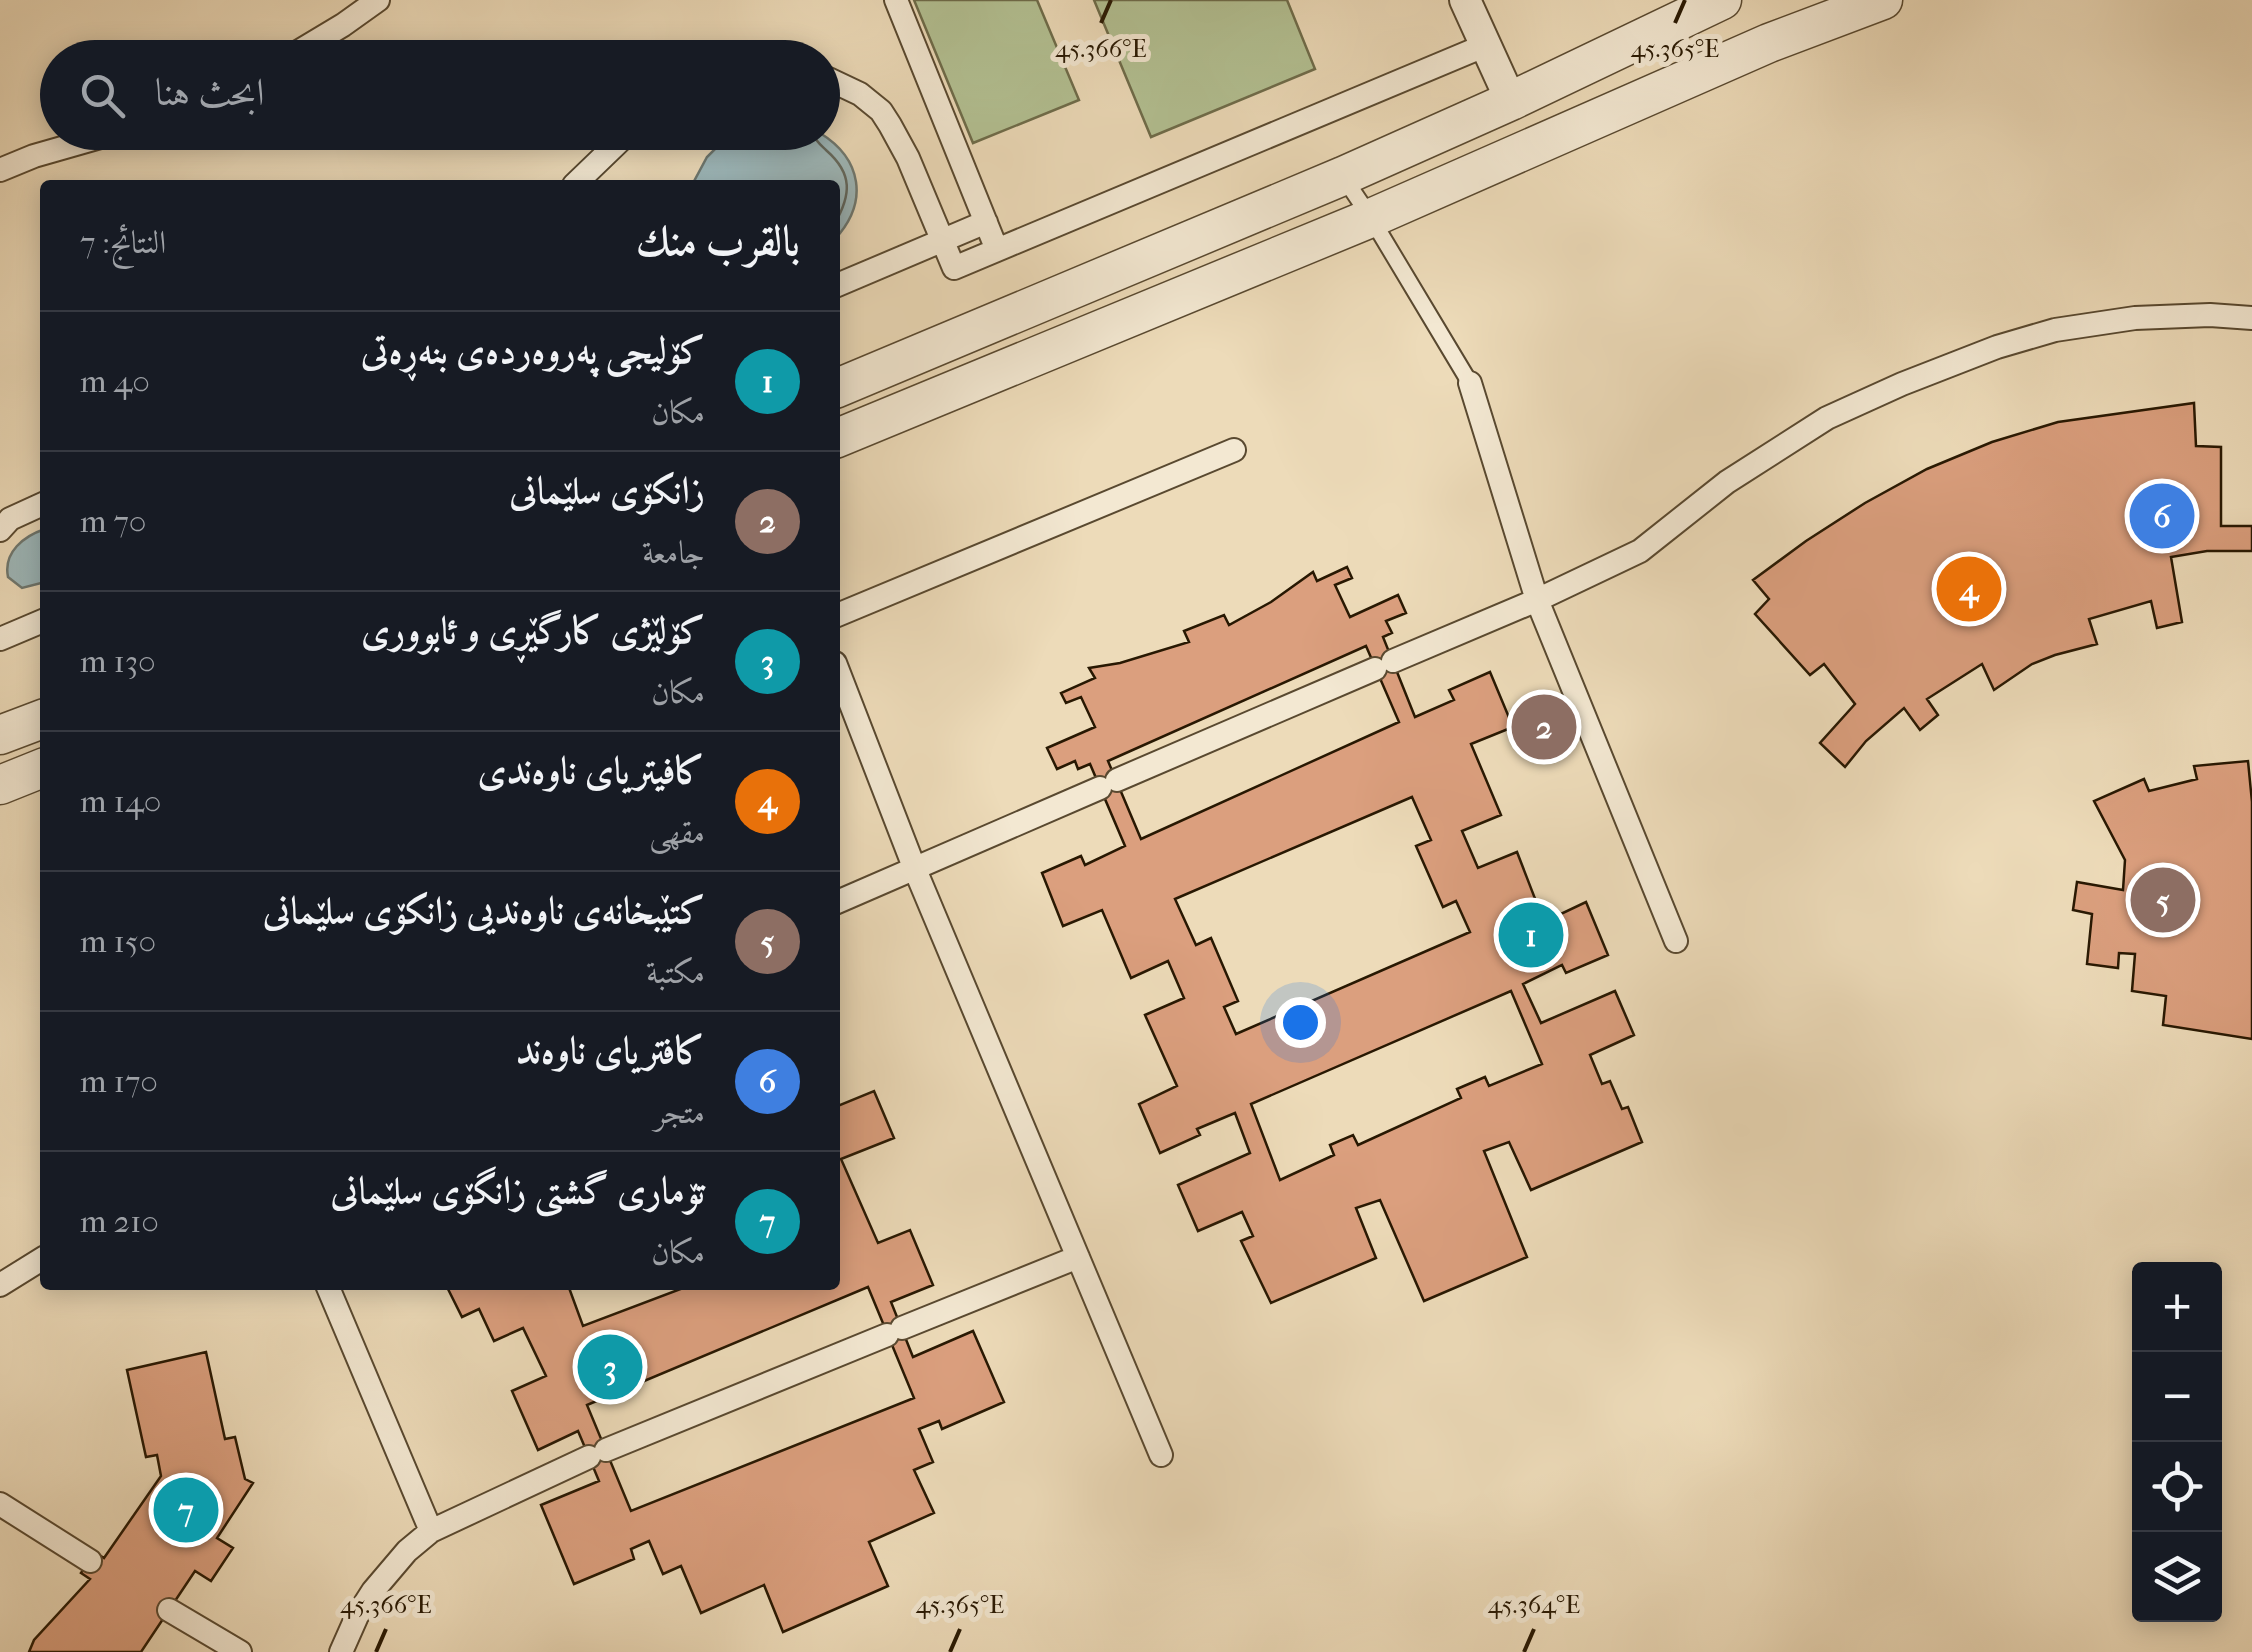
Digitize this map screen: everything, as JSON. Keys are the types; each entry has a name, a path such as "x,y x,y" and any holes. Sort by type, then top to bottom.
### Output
{"street":[{"path":"318,40 378,0"},
{"path":"896,0 997,250"},
{"path":"1466,0 1510,101"},
{"path":"840,387 1343,176 1722,0"},
{"path":"840,437 1371,218 1652,92 1883,0"},
{"path":"840,85 882,111 903,147 954,268 1486,45"},
{"path":"0,170 55,150"},
{"path":"579,180 610,150"},
{"path":"840,284 986,222"},
{"path":"840,902 1536,600 1640,551 1728,482 1826,418 1918,378 1997,347 2055,330 2136,318 2252,318"},
{"path":"1470,383 1536,600 1676,941"},
{"path":"840,614 1234,450"},
{"path":"0,530 10,519 40,505"},
{"path":"0,639 40,622"},
{"path":"840,676 914,868 1162,1455"},
{"path":"0,736 40,720"},
{"path":"0,785 40,768"},
{"path":"341,1652 373,1590 407,1551 431,1531 598,1454 1078,1256"},
{"path":"0,1285 40,1261"},
{"path":"329,1290 431,1531"},
{"path":"0,1504 90,1561"},
{"path":"169,1610 240,1652"}],"lane":[{"path":"1343,176 1470,383"}],"green space":[{"path":"914,0 1037,0 1079,100 973,143"},
{"path":"1094,0 1287,0 1315,69 1151,137"}],"water":[{"path":"714,150 840,150 856,182 853,210 840,233 840,180 695,180"},
{"path":"40,531 40,583 22,588 8,577 7,568 12,553"}],"building":[{"path":"2194,403 2196,446 2221,447 2221,526 2252,526 2252,551 2207,551 2171,557 2182,622 2157,628 2151,601 2089,619 2097,644 2032,664 1994,690 1982,664 1927,699 1938,715 1920,730 1904,708 1866,741 1845,767 1820,743 1855,704 1824,664 1810,675 1755,614 1769,599 1753,580 1865,503 1927,469 1992,442 2058,422"},
{"path":"1347,567 1352,578 1335,585 1350,617 1398,595 1406,613 1386,621 1392,633 1383,637 1415,717 1454,700 1449,690 1490,672 1513,727 1471,744 1501,815 1462,831 1478,868 1517,852 1544,922 1586,902 1608,955 1566,973 1562,965 1523,984 1541,1023 1615,991 1634,1035 1590,1055 1602,1084 1610,1081 1622,1109 1628,1107 1642,1142 1531,1190 1509,1142 1484,1151 1527,1257 1424,1301 1380,1200 1356,1208 1376,1258 1271,1303 1241,1241 1253,1236 1242,1212 1198,1231 1178,1185 1250,1153 1235,1113 1197,1129 1200,1135 1160,1153 1139,1104 1177,1086 1145,1015 1184,998 1168,961 1131,978 1102,910 1063,926 1042,873 1081,856 1085,865 1125,846 1090,764 1078,769 1075,761 1057,769 1047,748 1095,727 1081,697 1066,703 1061,693 1095,678 1089,668 1189,642 1184,631 1224,615 1229,625 1313,572 1317,581","holes":["1366,646 1399,722 1141,839 1108,761","1412,797 1431,840 1416,846 1443,907 1456,901 1470,932 1236,1034 1224,1007 1238,1001 1211,938 1196,945 1175,899","1511,991 1542,1064 1489,1086 1485,1077 1457,1089 1461,1098 1358,1145 1353,1135 1330,1145 1334,1155 1280,1180 1251,1104"]},
{"path":"2248,761 2252,802 2252,1039 2163,1025 2166,996 2132,991 2135,954 2119,953 2118,968 2087,964 2092,914 2073,910 2077,882 2123,890 2125,860 2094,801 2144,779 2149,791 2197,779 2194,766"},
{"path":"874,1091 894,1138 841,1159 878,1243 910,1230 933,1285 891,1302 913,1357 973,1331 1004,1402 942,1429 939,1421 919,1429 933,1462 914,1470 934,1513 869,1542 888,1586 783,1632 764,1585 701,1613 681,1566 663,1574 649,1541 631,1549 634,1559 574,1584 541,1505 599,1481 578,1431 538,1450 512,1391 546,1376 523,1328 494,1341 479,1309 462,1317 448,1290 570,1290 583,1326 678,1290 840,1290 840,1105","holes":["868,1287 914,1398 631,1511 587,1405"]},
{"path":"206,1352 225,1439 235,1437 245,1479 253,1483 217,1538 233,1548 211,1581 195,1571 141,1652 29,1652 34,1640 90,1579 81,1573 96,1553 104,1558 161,1476 157,1455 146,1457 127,1370"}],"place":[{"name":"کافتریای ناوەند","path":"2162,516"},
{"name":"کافیتریای ناوەندی","path":"1969,589"},
{"name":"زانکۆی سلێمانی","path":"1544,727"},
{"name":"کتێبخانەی ناوەندیی زانکۆی سلێمانی","path":"2163,900"},
{"name":"کۆلیجی پەروەردەی بنەڕەتی","path":"1531,935"},
{"name":"كۆلێژی كارگێڕی و ئابووری","path":"610,1367"},
{"name":"تۆماری گشتی زانگۆی سلێمانی","path":"186,1510"}]}
